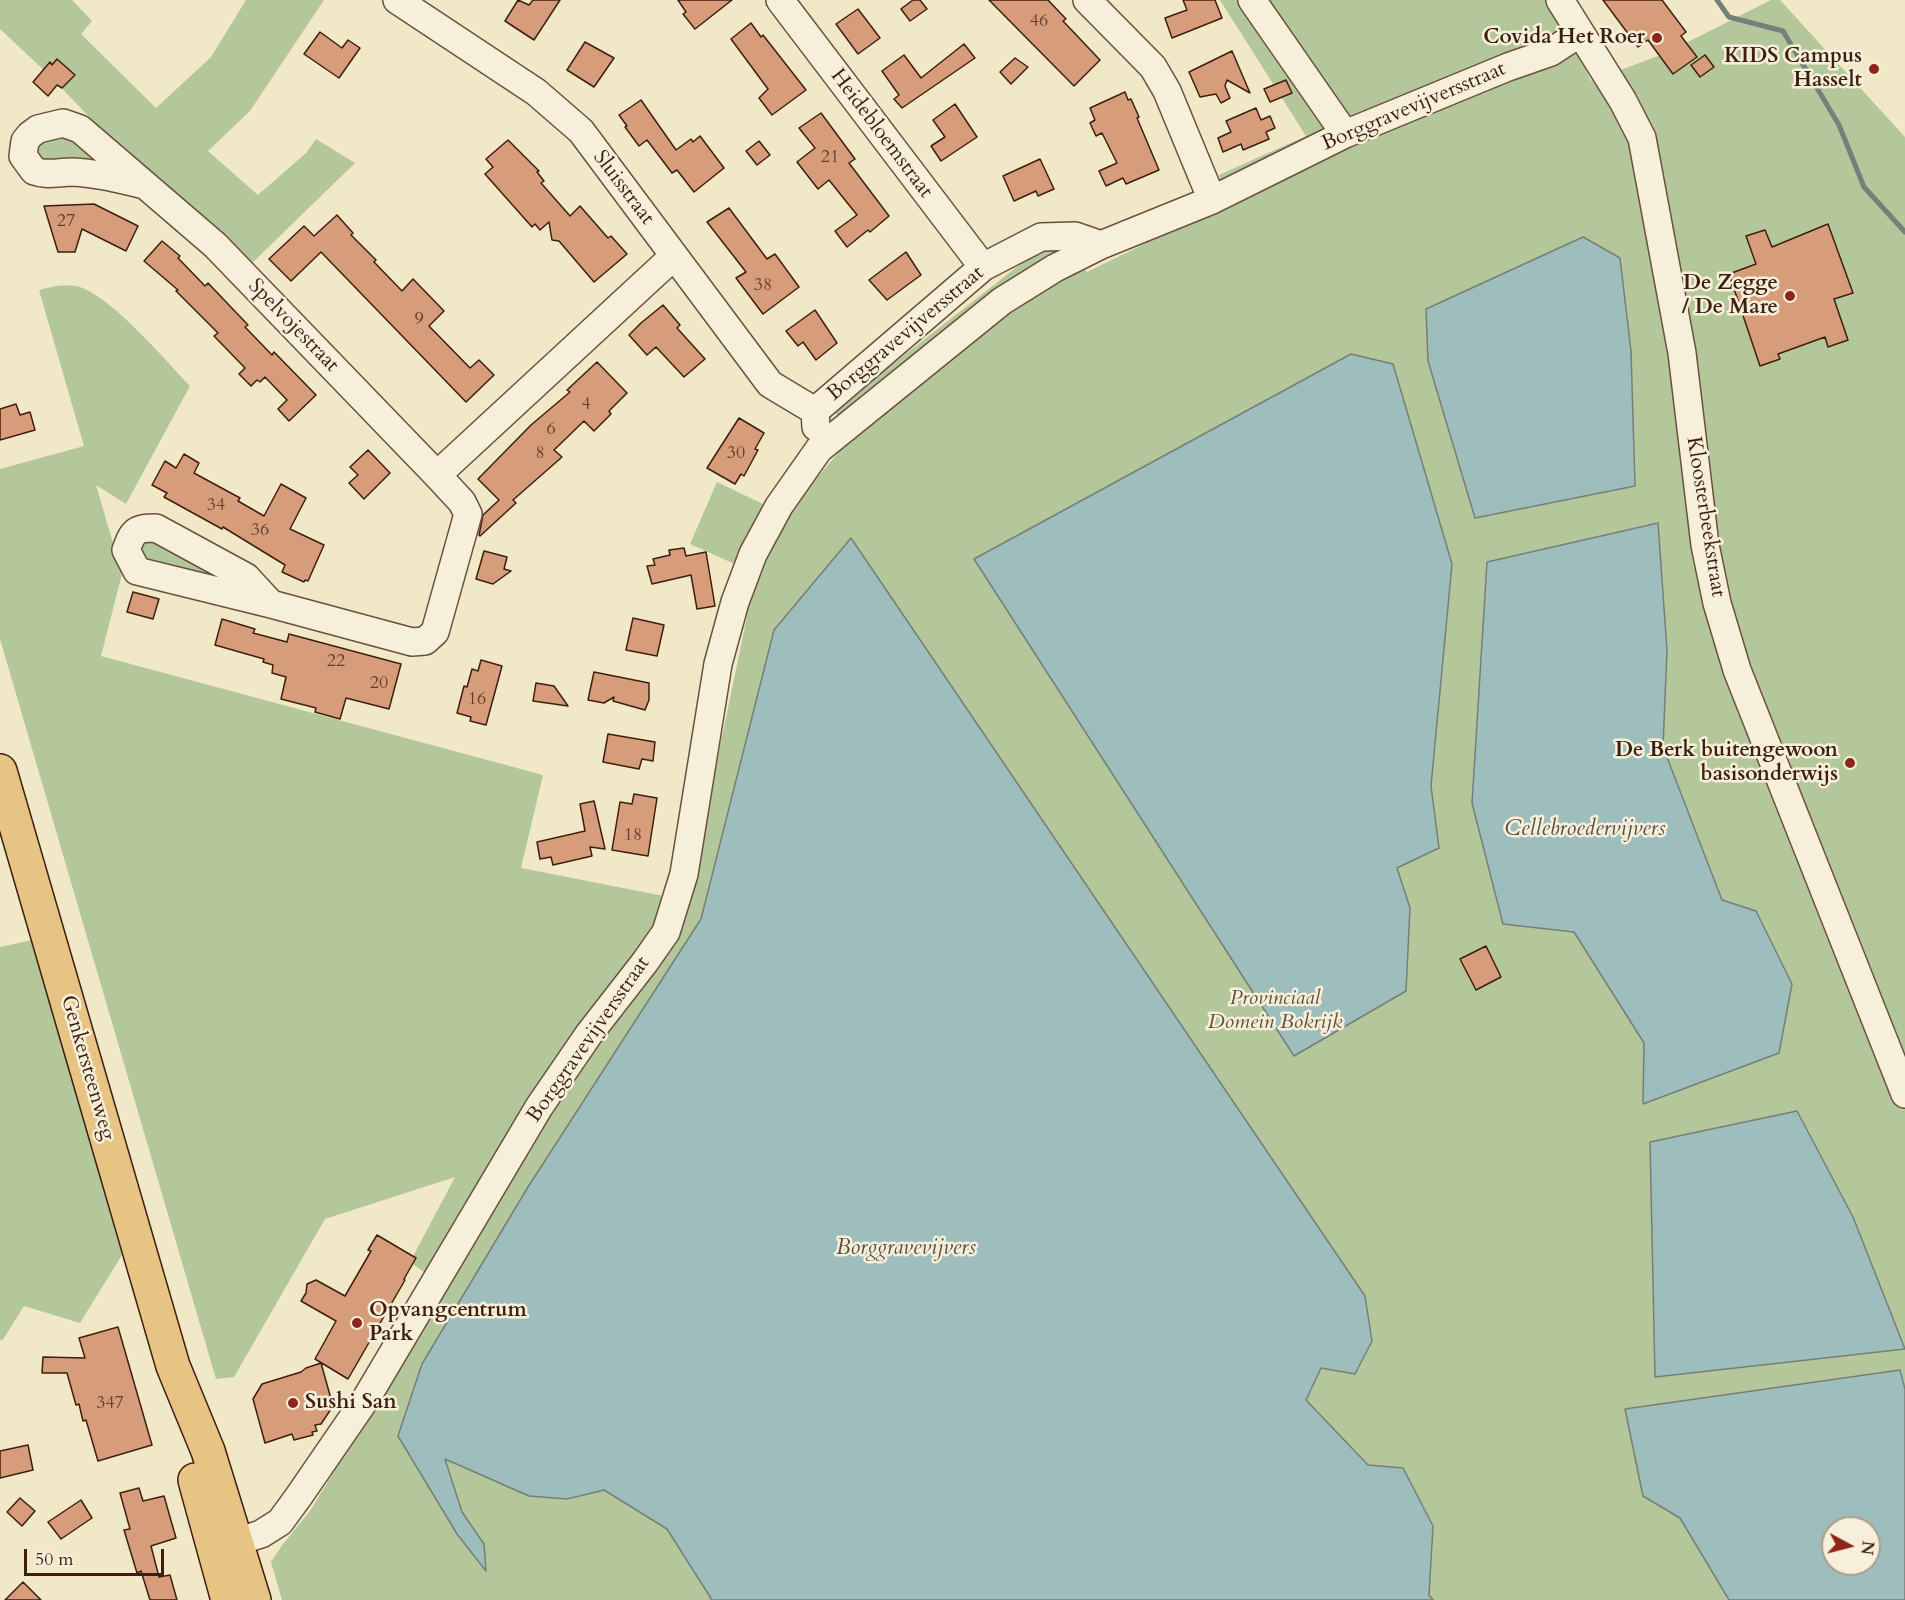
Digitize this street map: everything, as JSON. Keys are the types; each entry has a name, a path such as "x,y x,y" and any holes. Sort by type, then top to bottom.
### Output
{"main road":[{"name":"Genkersteenweg","path":"0,771 173,1366 208,1450 225,1545 228,1600"},
{"name":"Genkersteenweg","path":"225,1545 254,1600"}],"street":[{"name":"Sluisstraat","path":"397,0 536,92 581,131 770,384 815,411"},
{"name":"Heidebloemstraat","path":"780,0 983,267"},
{"path":"1088,0 1153,67 1167,92 1212,200"},
{"path":"1252,0 1346,134"},
{"path":"1560,0 1581,33"},
{"name":"Borggravevijversstraat","path":"225,1545 261,1534 280,1522 299,1497 367,1397 539,1107 589,1034 666,932 684,874 718,664 735,602 758,544 779,506 819,449 1002,301 1055,268 1101,245 1212,200 1346,134 1508,67 1551,52 1581,33"},
{"name":"Kloosterbeekstraat","path":"1581,33 1623,101 1642,138 1682,353 1705,545 1717,603 1737,670 1905,1094"},
{"name":"Spelvojestraat","path":"144,185 215,245 437,475 462,502 468,514 435,632 425,641 412,642 137,571 126,550 132,535 141,528 156,528 246,577 271,604"},
{"name":"Borggravevijversstraat","path":"819,449 815,411 983,267 1041,237 1075,236 1101,245"},
{"path":"437,475 674,256"}],"green space":[{"path":"0,0 72,0 92,21 81,34 156,108 211,57 246,0 324,0 250,111 208,151 258,195 306,153 316,139 355,163 247,268 125,154 47,73 0,29"},
{"name":"Provinciaal Domein Bokrijk","path":"1220,0 1548,0 1564,24 1591,81 1666,53 1771,0 1780,0 1905,137 1905,1600 282,1600 271,1562 310,1511 446,1288 410,1262 455,1177 325,1219 234,1377 216,1379 0,639 0,469 84,446 39,290 75,286 88,290 136,328 190,386 126,504 96,485 122,574 101,656 543,775 521,868 684,900 699,848 751,597 768,552 792,507 850,439 834,410 1036,252 1063,246 1087,272 1228,203 1219,175 1306,136"},
{"path":"68,130 108,162 35,160 34,142"},
{"path":"717,482 765,505 739,566 690,544"},
{"path":"155,536 242,581 147,568 142,548 144,541"},
{"path":"32,940 122,1255 80,1323 24,1306 2,1341 0,1339 0,947"}],"water":[{"path":"1583,237 1620,258 1631,351 1635,486 1475,518 1428,361 1426,309"},
{"path":"1351,354 1393,364 1452,564 1431,786 1439,848 1397,868 1410,908 1406,991 1294,1056 974,559"},
{"name":"Cellebroedervijvers","path":"1658,523 1667,650 1663,747 1722,900 1756,911 1792,984 1779,1053 1643,1104 1644,1043 1574,932 1503,924 1472,803 1487,562"},
{"name":"Borggravevijvers","path":"851,538 1365,1296 1372,1341 1355,1374 1321,1368 1306,1400 1368,1465 1403,1468 1433,1526 1429,1595 1433,1600 712,1600 667,1529 604,1490 567,1499 529,1496 445,1459 462,1512 484,1544 486,1571 457,1534 398,1436 422,1364 528,1187 701,919 774,630"},
{"path":"1797,1111 1853,1217 1905,1349 1655,1377 1650,1142"},
{"path":"1900,1370 1905,1389 1905,1600 1729,1600 1680,1518 1643,1496 1625,1409"}],"building":[{"path":"518,0 529,5 533,0 560,0 534,40 505,21"},
{"path":"678,0 732,0 695,29 683,14 686,12"},
{"path":"913,0 920,0 927,9 910,21 901,9"},
{"path":"989,0 1048,0 1066,19 1063,21 1100,60 1074,86"},
{"path":"1183,0 1215,0 1222,18 1172,38 1165,18 1187,10"},
{"name":"Covida Het Roer","path":"1603,0 1662,0 1686,32 1681,36 1697,57 1673,74 1648,40 1638,47"},
{"path":"858,9 880,38 858,54 836,24"},
{"path":"751,23 806,90 772,115 759,98 768,89 731,39"},
{"path":"320,32 342,48 348,40 360,48 339,78 304,54"},
{"path":"585,42 614,58 594,87 567,70"},
{"path":"964,44 975,58 902,108 894,99 899,95 882,71 904,55 921,78"},
{"path":"1232,51 1250,93 1227,80 1225,86 1230,98 1221,103 1216,94 1200,97 1189,72"},
{"path":"1705,55 1714,67 1700,77 1691,65"},
{"path":"1015,58 1028,67 1011,84 1000,72"},
{"path":"57,59 75,75 62,88 57,85 48,96 33,82 50,62 52,65"},
{"path":"1286,80 1292,93 1270,102 1264,89"},
{"path":"1125,92 1128,100 1131,99 1139,117 1137,118 1159,170 1126,184 1123,178 1106,186 1099,171 1117,163 1102,133 1096,136 1090,123 1095,120 1090,108"},
{"path":"641,100 676,150 691,139 693,142 700,136 724,168 694,192 677,170 672,173 647,140 639,146 625,127 627,126 619,115"},
{"path":"955,104 977,137 941,161 931,146 945,137 933,120"},
{"path":"1256,108 1261,120 1270,116 1275,128 1266,132 1269,139 1243,150 1241,144 1223,152 1218,138 1231,132 1226,121"},
{"path":"821,113 855,159 849,163 889,216 847,247 835,231 857,215 829,180 818,189 797,162 815,148 799,128"},
{"path":"508,140 539,171 537,172 544,181 541,183 570,216 580,206 608,238 611,236 627,254 594,282 559,241 552,240 549,222 540,230 535,224 532,227 485,174 493,167 486,159"},
{"path":"759,141 770,155 757,165 746,151"},
{"path":"1040,159 1054,189 1038,196 1036,191 1014,201 1003,176"},
{"path":"94,204 138,226 126,251 82,229 75,252 58,252 44,206"},
{"path":"729,208 767,259 775,254 799,287 763,314 736,278 746,272 707,222"},
{"path":"337,215 353,233 351,235 376,260 374,262 402,291 413,279 444,311 429,326 470,368 479,360 494,375 466,402 321,252 291,281 269,259 304,226 314,236"},
{"name":"De Zegge / De Mare","path":"1828,224 1853,293 1834,299 1848,340 1828,347 1825,337 1778,354 1780,359 1760,366 1729,274 1756,264 1746,236 1765,230 1772,247"},
{"path":"162,241 180,256 178,258 205,286 208,283 248,325 245,327 272,355 274,352 316,395 289,421 278,409 287,400 265,377 260,382 257,380 251,386 239,374 245,368 214,336 218,333 176,291 178,290 144,261"},
{"path":"906,252 921,275 887,300 869,280"},
{"path":"663,305 680,325 677,328 705,359 684,377 656,347 647,355 629,335"},
{"path":"815,310 837,343 816,360 803,342 798,346 786,331"},
{"path":"597,362 627,393 594,431 584,421 554,450 562,457 513,500 516,503 480,536 483,515 499,500 478,479 531,425 570,392 567,390"},
{"path":"16,404 20,415 30,412 35,430 0,440 0,409"},
{"path":"739,418 764,433 744,476 741,474 735,484 707,468"},
{"path":"368,450 390,473 364,499 349,483 358,475 350,467"},
{"path":"184,454 199,463 194,473 240,498 238,501 264,516 281,484 306,498 290,529 324,545 308,581 304,582 282,572 285,565 223,527 222,529 164,497 167,493 152,485 165,461 176,468"},
{"path":"684,548 686,556 706,552 715,606 697,609 691,575 652,584 647,566 655,565 653,559 670,555 669,550"},
{"path":"484,551 507,557 504,569 511,571 493,584 476,579"},
{"path":"133,592 159,599 153,619 127,612"},
{"path":"633,618 664,625 657,656 626,650"},
{"path":"222,619 255,629 253,633 287,642 289,634 401,664 389,709 346,698 340,719 315,712 316,708 281,699 286,677 272,673 273,665 263,662 264,659 215,645"},
{"path":"481,660 502,666 486,725 470,721 471,717 457,713 464,686 467,687 472,669 478,671"},
{"path":"594,672 649,683 649,700 645,710 613,701 614,697 604,703 588,700"},
{"path":"536,683 554,686 568,706 533,701"},
{"path":"608,734 655,742 653,761 642,759 639,769 603,762"},
{"path":"634,794 657,798 648,856 612,850 620,802 632,804"},
{"path":"594,801 605,849 590,847 592,856 553,865 551,857 540,859 537,842 585,831 580,804"},
{"path":"1486,946 1501,977 1476,990 1460,959"},
{"name":"Opvangcentrum Park","path":"377,1235 416,1258 348,1379 315,1359 336,1321 301,1301 306,1293 307,1284 316,1280 345,1296 371,1251 368,1250"},
{"path":"118,1327 152,1445 98,1461 86,1420 83,1421 79,1404 76,1405 67,1373 42,1373 43,1357 85,1358 79,1338"},
{"name":"Sushi San","path":"321,1363 333,1406 321,1424 315,1425 317,1431 312,1432 313,1435 294,1440 292,1434 265,1443 253,1399 262,1384"},
{"path":"28,1445 33,1470 0,1478 0,1451"},
{"path":"139,1488 143,1501 164,1496 176,1538 151,1546 159,1577 170,1575 177,1600 150,1600 141,1571 137,1573 124,1530 130,1529 120,1493"},
{"path":"20,1498 35,1511 22,1526 7,1512"},
{"path":"81,1500 92,1518 61,1539 48,1522"},
{"path":"23,1582 41,1600 5,1600"}],"waterway":[{"path":"1717,0 1729,17 1783,31 1839,125 1864,187 1905,232"}],"place":[{"name":"Covida Het Roer","path":"1657,38"},
{"name":"KIDS Campus Hasselt","path":"1874,69"},
{"name":"De Zegge / De Mare","path":"1790,296"},
{"name":"De Berk buitengewoon basisonderwijs","path":"1850,763"},
{"name":"Opvangcentrum Park","path":"357,1323"},
{"name":"Sushi San","path":"293,1403"}]}
